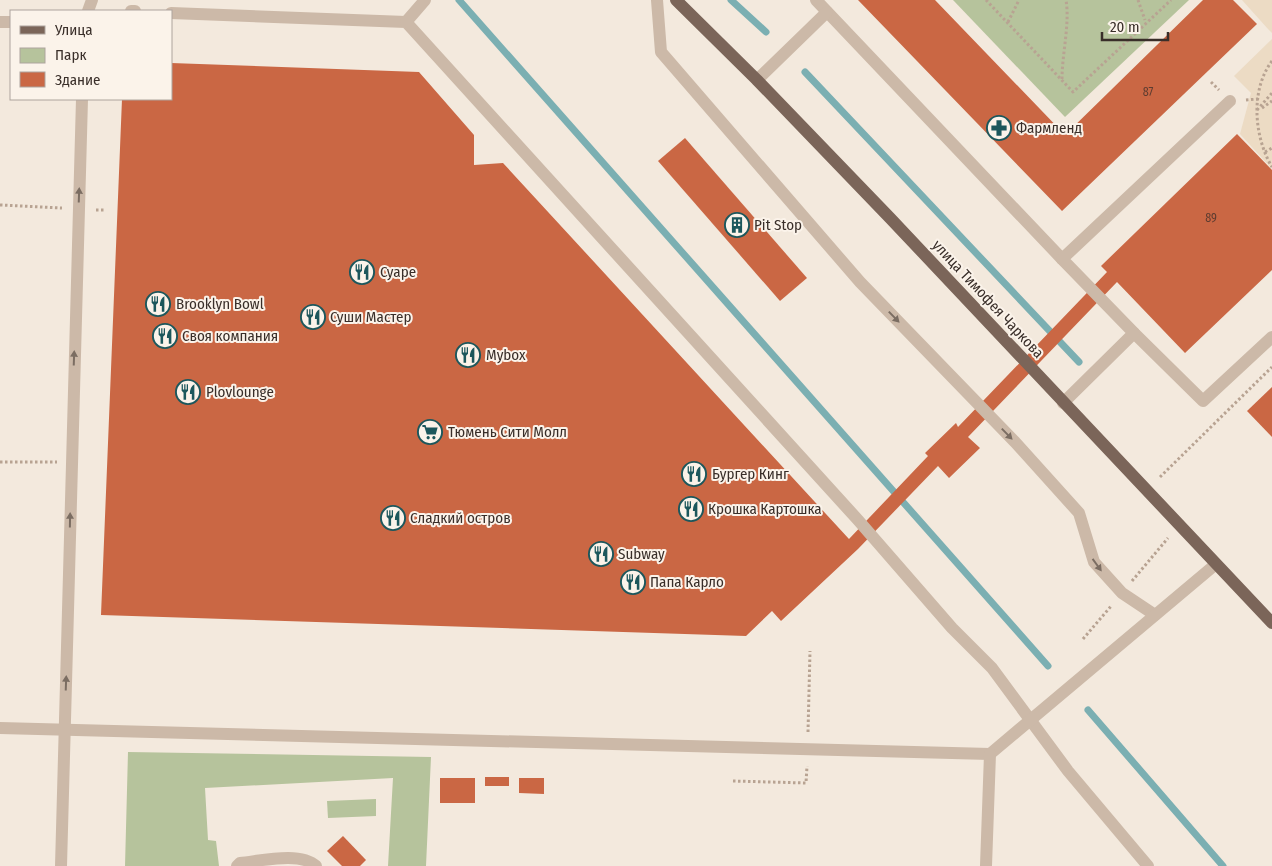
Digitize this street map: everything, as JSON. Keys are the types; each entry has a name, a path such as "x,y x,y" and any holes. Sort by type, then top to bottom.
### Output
{"main road":[{"name":"улица Тимофея Чаркова","path":"676,0 758,80 1179,527 1272,623"}],"lane":[{"path":"406,22 425,0"},
{"path":"657,0 661,52 860,282 1015,442 1079,513 1094,562 1122,593 1155,615"},
{"path":"816,0 1062,259 1202,401 1272,337"},
{"path":"758,80 827,12"},
{"path":"172,13 406,22 851,512 952,628 992,668 1031,718 1068,771 1148,866"},
{"path":"61,866 82,100"},
{"path":"1062,259 1230,101"},
{"path":"1063,403 1134,333"},
{"path":"0,728 990,754 1094,664 1216,564"},
{"path":"986,866 990,754"},
{"path":"237,866 240,863 284,858 311,861 316,866"}],"path":[{"path":"986,0 1073,92 1171,0"},
{"path":"1008,22 1019,0"},
{"path":"1062,80 1062,53 1068,14 1066,0"},
{"path":"1138,0 1145,20"},
{"path":"1272,61 1268,66 1258,99 1257,110 1258,133 1272,167"},
{"path":"1257,110 1272,93"},
{"path":"1257,110 1272,101"},
{"path":"1265,152 1272,148"},
{"path":"0,205 104,210"},
{"path":"1165,482 1159,476 1272,368"},
{"path":"0,462 71,462"},
{"path":"1083,639 1158,547 1179,527"}],"green space":[{"path":"953,0 1189,0 1065,117"},
{"path":"128,752 431,757 426,866 388,866 393,778 205,788 208,840 216,841 219,866 125,866"},
{"path":"376,799 376,816 328,818 327,801"}],"shaded area":[{"path":"1242,0 1272,0 1272,33 1268,29"},
{"path":"1272,39 1272,169 1240,134 1251,93 1234,76"}],"building":[{"path":"858,0 935,0 1065,135 1203,0 1233,0 1257,24 1062,211"},
{"name":"Тюмень Сити Молл","path":"172,63 419,72 474,135 474,165 503,163 849,539 928,456 925,453 956,423 958,427 1107,272 1101,266 1237,134 1272,170 1272,270 1185,353 1117,282 968,437 980,448 949,478 938,466 858,549 781,621 772,611 746,636 101,615 122,100 172,100"},
{"name":"Pit Stop","path":"685,138 807,278 780,301 658,161"},
{"path":"1272,387 1272,437 1247,411"},
{"path":"485,777 509,777 509,786 485,786"},
{"path":"440,778 475,778 475,803 440,803"},
{"path":"519,778 544,778 544,794 519,793"},
{"path":"343,836 366,860 360,866 342,866 327,851"}],"waterway":[{"path":"459,0 1048,666"},
{"path":"731,0 766,32"},
{"path":"805,72 1079,362"},
{"path":"1088,710 1223,866"}],"place":[{"name":"Фармленд","path":"999,128"},
{"name":"Pit Stop","path":"737,225"},
{"name":"Суаре","path":"362,272"},
{"name":"Brooklyn Bowl","path":"158,304"},
{"name":"Суши Мастер","path":"313,317"},
{"name":"Своя компания","path":"165,336"},
{"name":"Mybox","path":"468,355"},
{"name":"Plovlounge","path":"188,392"},
{"name":"Тюмень Сити Молл","path":"430,432"},
{"name":"Бургер Кинг","path":"694,474"},
{"name":"Крошка Картошка","path":"691,509"},
{"name":"Сладкий остров","path":"393,518"},
{"name":"Subway","path":"601,554"},
{"name":"Папа Карло","path":"633,582"}]}
